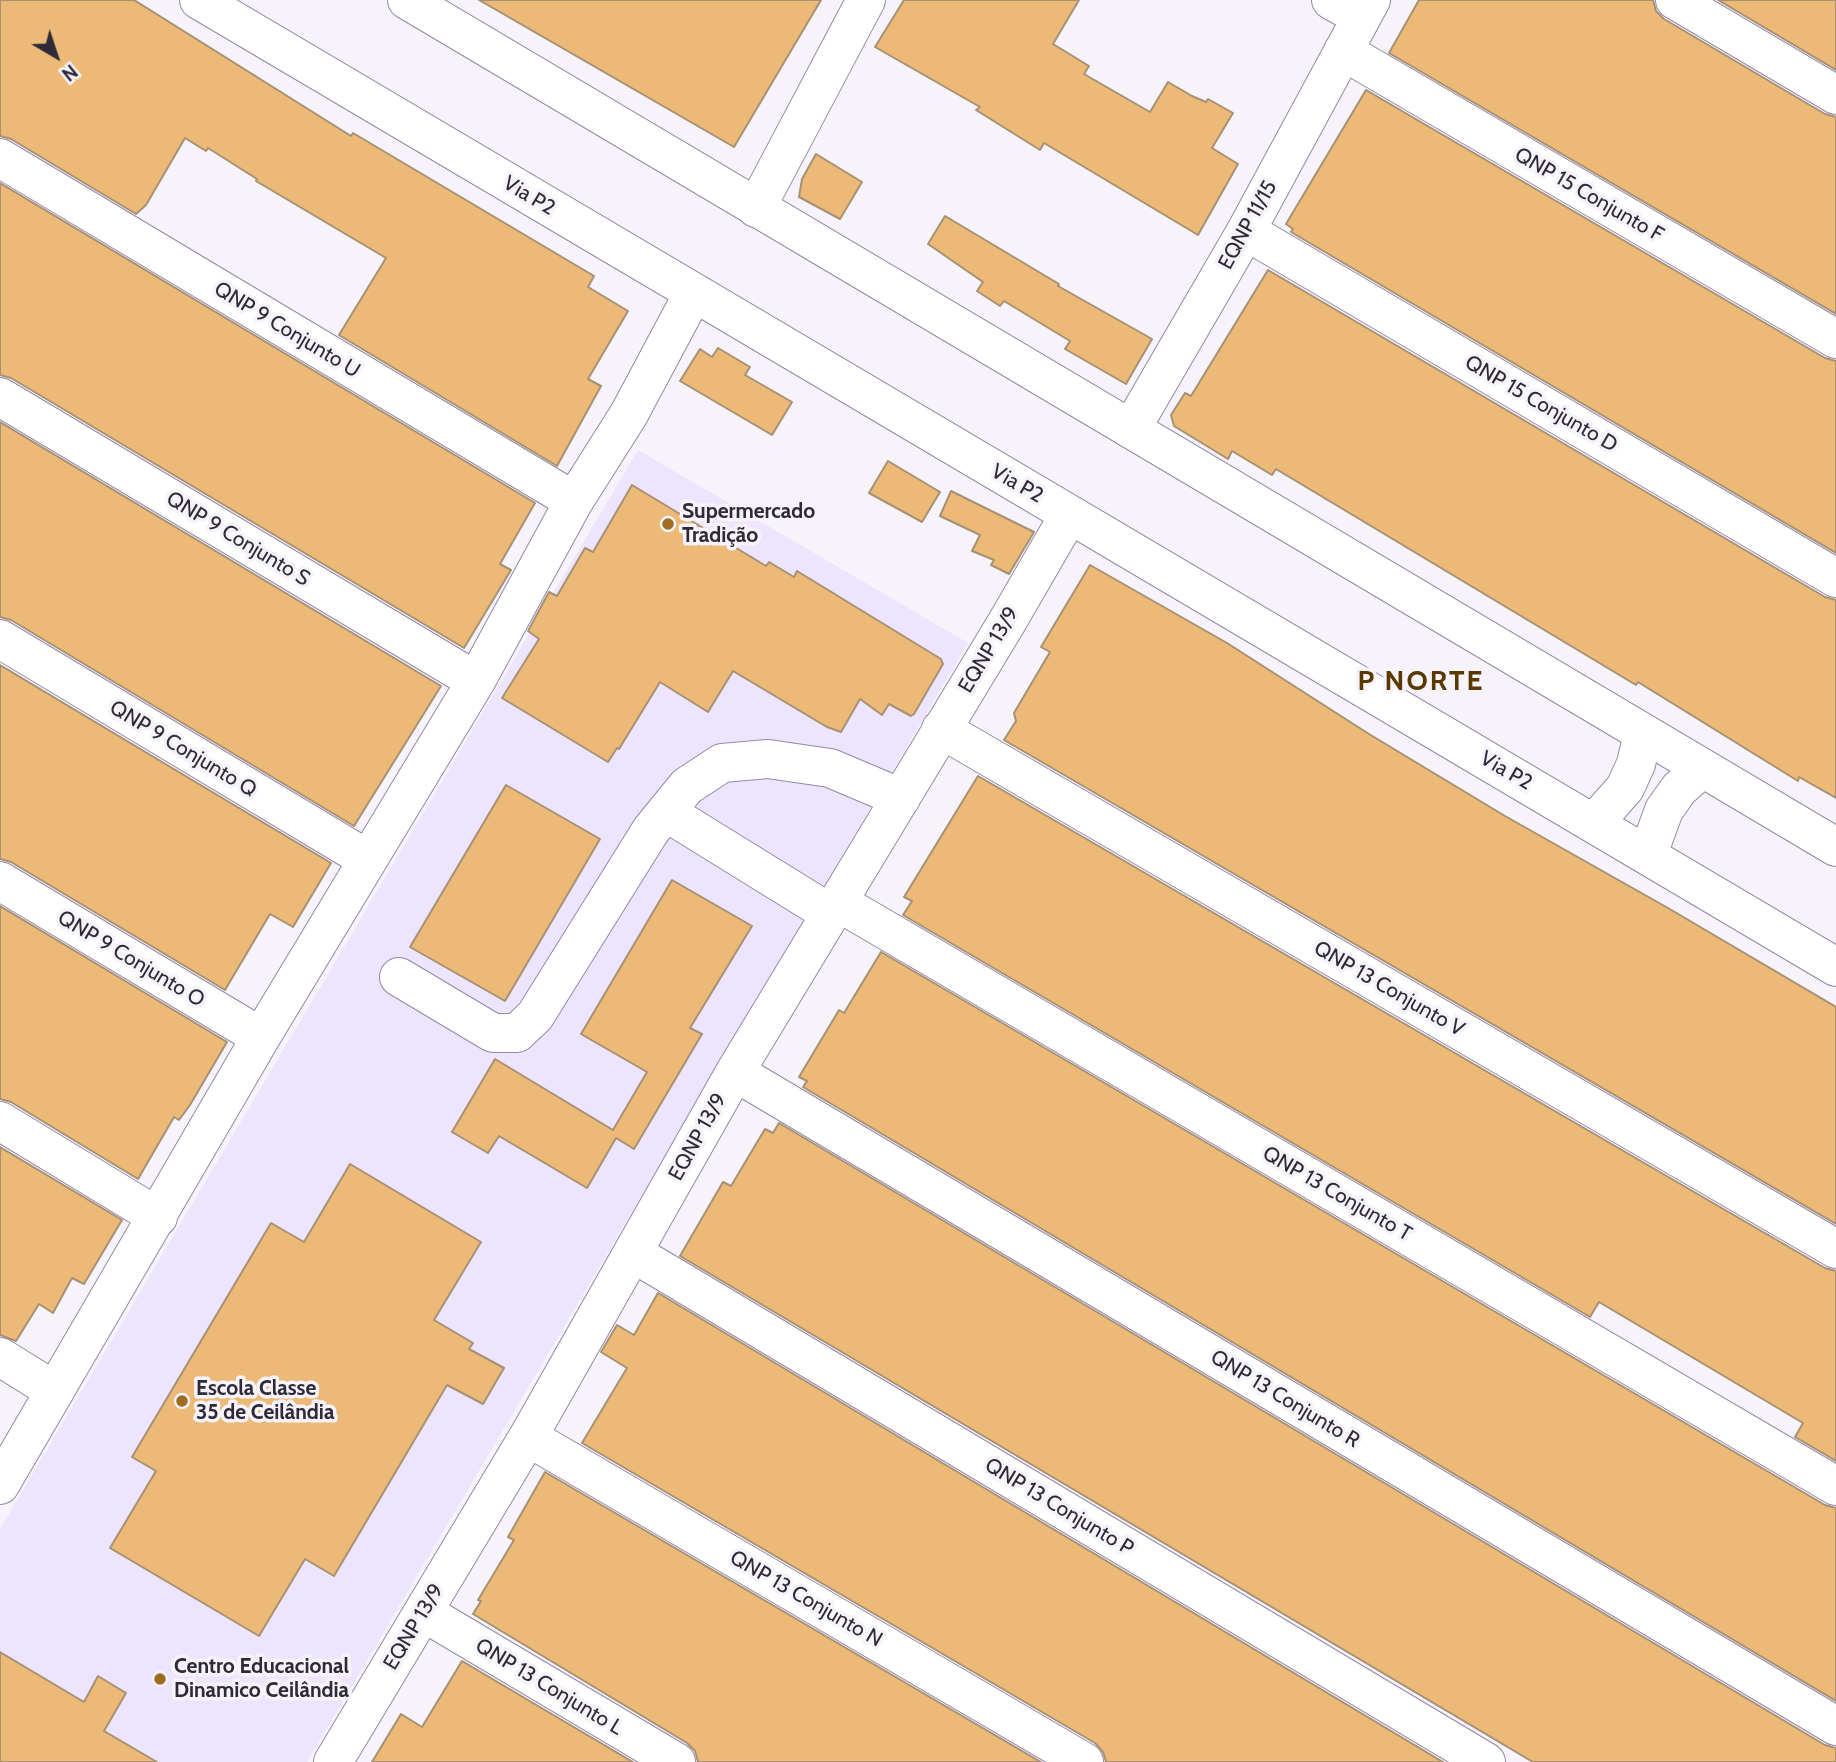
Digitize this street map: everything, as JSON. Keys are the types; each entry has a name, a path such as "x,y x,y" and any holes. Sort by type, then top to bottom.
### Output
{"street":[{"name":"Via P2","path":"199,0 1836,967"},
{"path":"407,0 1836,847"},
{"path":"1675,0 1836,95"},
{"path":"756,208 865,1"},
{"name":"EQNP 11/15","path":"1131,429 1246,230 1343,51 1354,6"},
{"name":"QNP 15 Conjunto F","path":"1343,51 1836,339"},
{"name":"QNP 9 Conjunto U","path":"0,158 574,501"},
{"name":"QNP 15 Conjunto D","path":"1246,230 1836,578"},
{"path":"0,1485 261,1037 476,681 574,501 629,414 693,294"},
{"name":"QNP 9 Conjunto S","path":"0,397 476,681"},
{"name":"EQNP 13/9","path":"333,1762 528,1437 735,1072 1069,515"},
{"name":"QNP 9 Conjunto Q","path":"0,639 367,859"},
{"name":"QNP 13 Conjunto V","path":"941,729 1836,1249"},
{"path":"1594,823 1625,788 1636,764 1643,733"},
{"path":"399,977 493,1033 517,1033 535,1016 633,858 666,812 687,786 722,763 768,759 830,768 901,798"},
{"path":"1648,854 1664,810 1679,789 1701,769"},
{"name":"QNP 13 Conjunto T","path":"666,812 1836,1486"},
{"name":"QNP 9 Conjunto O","path":"0,881 261,1037"},
{"name":"QNP 13 Conjunto R","path":"735,1072 1836,1726"},
{"path":"0,1121 158,1217"},
{"name":"QNP 13 Conjunto P","path":"633,1253 1486,1762"},
{"path":"0,1357 55,1391"},
{"name":"QNP 13 Conjunto N","path":"528,1437 1084,1762"},
{"name":"QNP 13 Conjunto L","path":"423,1612 676,1762"}],"shaded area":[{"path":"638,450 968,643 307,1762 0,1762 0,1529"}],"building":[{"path":"0,0 134,0 351,136 353,133 594,276 588,287 628,311 588,379 601,386 557,466 339,335 386,258 256,181 257,179 208,148 206,151 185,138 146,205 136,214 11,139 0,136"},
{"path":"479,0 821,0 734,147"},
{"path":"904,0 1079,0 1053,44 1089,66 1084,74 1150,112 1168,82 1192,96 1206,102 1208,99 1233,113 1212,148 1238,164 1198,235 1044,143 1040,150 976,110 980,107 875,47"},
{"path":"1419,0 1653,0 1656,11 1664,19 1825,114 1836,117 1836,314 1389,53"},
{"path":"1718,0 1836,0 1836,70"},
{"path":"1366,90 1825,358 1836,361 1836,553 1291,232 1293,229 1286,224"},
{"path":"816,154 862,182 840,219 799,197 802,179"},
{"path":"0,183 535,503 500,564 511,570 464,648 11,378 0,375"},
{"path":"945,216 1059,284 1058,286 1152,339 1126,384 1065,349 1070,341 1004,301 1000,306 977,291 983,282 928,244"},
{"path":"1268,270 1825,597 1836,600 1836,798 1799,777 1798,781 1638,682 1636,685 1276,469 1272,475 1232,451 1228,459 1174,426 1171,415 1185,393 1191,396"},
{"path":"718,348 750,367 745,375 792,402 772,435 680,381 700,349 712,357"},
{"path":"0,422 441,686 354,826 11,620 0,617"},
{"path":"888,461 940,492 922,522 869,493"},
{"path":"632,485 766,566 769,562 794,577 797,571 941,659 943,664 914,714 911,716 889,704 882,715 860,699 841,732 827,727 733,671 708,712 660,682 619,749 617,748 608,762 502,698 539,639 528,631 549,592 557,596 585,548 593,552"},
{"path":"951,491 1034,532 1009,574 991,565 994,560 972,551 980,535 940,516"},
{"path":"1090,565 1227,643 1369,734 1505,816 1836,1007 1836,1224 1004,740 1016,721 1014,713 1050,652 1041,647"},
{"path":"0,665 331,863 293,927 270,914 225,990 11,862 0,859"},
{"path":"978,776 1825,1268 1836,1271 1836,1461 1795,1437 1803,1423 1599,1302 1590,1317 903,915 912,901 904,897"},
{"path":"506,785 600,839 505,1001 410,947"},
{"path":"672,880 752,926 690,1028 702,1034 634,1149 616,1138 587,1188 499,1136 488,1153 452,1132 495,1059 613,1130 647,1072 581,1034"},
{"path":"0,906 227,1042 190,1105 179,1120 174,1117 138,1179 11,1102 0,1099"},
{"path":"881,952 1825,1505 1836,1508 1836,1701 803,1087 807,1081 799,1077 839,1010 844,1013"},
{"path":"779,1123 1825,1745 1836,1748 1836,1762 1533,1762 680,1256 723,1182 731,1186 765,1129 773,1133"},
{"path":"0,1147 122,1220 84,1284 72,1278 53,1313 39,1304 16,1341 0,1335"},
{"name":"Escola Classe 35 de Ceilândia","path":"350,1164 481,1242 434,1320 473,1343 469,1349 504,1368 483,1404 447,1385 334,1576 305,1559 259,1636 110,1548 156,1471 132,1457 271,1223 304,1242"},
{"path":"658,1293 1443,1762 1106,1762 1103,1752 1095,1743 582,1443 627,1368 601,1352 617,1325 634,1335"},
{"path":"545,1472 1041,1762 698,1762 695,1751 687,1743 473,1614 481,1601 478,1600 514,1540 508,1537"},
{"path":"0,1652 84,1702 98,1676 126,1693 104,1731 157,1762 0,1762"},
{"path":"462,1661 633,1762 372,1762 401,1714 422,1727"}],"place":[{"name":"Supermercado Tradição","path":"668,524"},
{"name":"Escola Classe 35 de Ceilândia","path":"182,1401"},
{"name":"Centro Educacional Dinamico Ceilândia","path":"160,1679"}],"district":[{"name":"P NORTE","path":"1421,682"}]}
